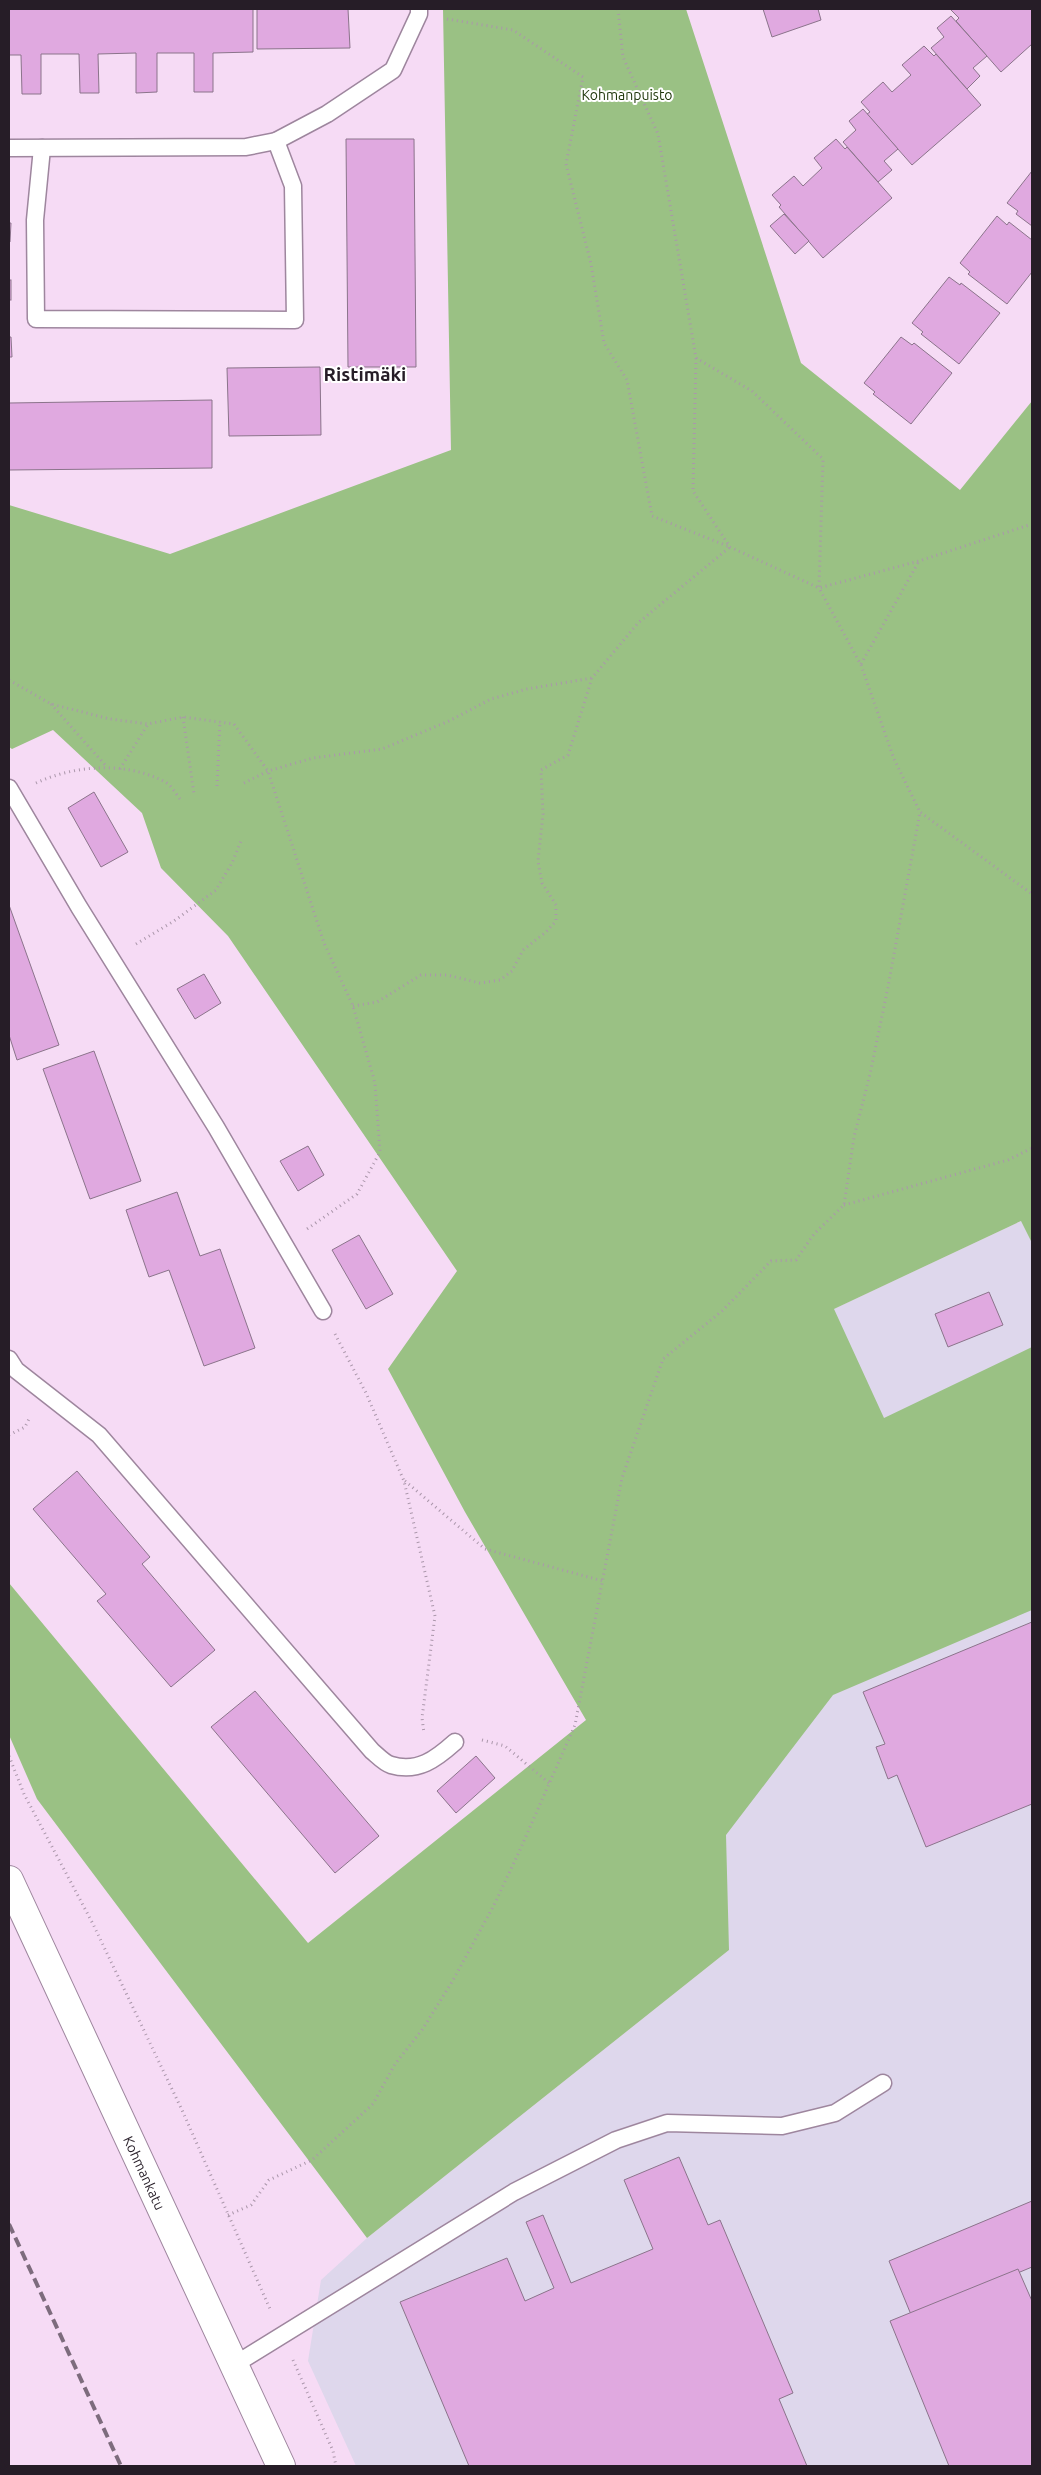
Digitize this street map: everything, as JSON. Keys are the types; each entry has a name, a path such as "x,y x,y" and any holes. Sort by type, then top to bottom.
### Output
{"street":[{"name":"Kohmankatu","path":"9,1880 281,2466"}],"lane":[{"path":"9,148 246,147 276,140 327,114 392,70 419,11"},
{"path":"42,148 35,220 36,319 295,320 293,186 276,140"},
{"path":"11,791 211,1120 323,1311"},
{"path":"9,1359 16,1370 99,1435 372,1750 389,1765 416,1768 442,1754 455,1742"},
{"path":"234,2365 283,2336 370,2279 514,2192 616,2140 667,2123 782,2126 835,2113 883,2083"}],"path":[{"path":"618,9 623,57 658,134 696,358 693,491 730,547"},
{"path":"419,11 513,30 583,77 566,164 590,264 604,343 628,380 652,516 730,547 819,588 919,561 1032,524"},
{"path":"696,358 752,390 823,459 819,588 861,665 894,759 920,812 1032,894"},
{"path":"353,1006 377,1002 421,975 447,975 480,983 500,980 512,971 523,950 546,932 556,921 556,905 542,883 538,861 543,814 541,770 568,754 592,678 638,623 730,547"},
{"path":"861,665 919,561"},
{"path":"244,783 268,772 313,758 382,749 449,721 491,699 527,689 592,678"},
{"path":"9,680 51,704 110,718 148,724 183,717 234,724 268,772 324,943 353,1006 375,1083 380,1152 357,1194 284,1244"},
{"path":"51,704 106,767"},
{"path":"183,717 194,794"},
{"path":"217,786 220,721"},
{"path":"120,769 148,724"},
{"path":"11,791 54,774 106,767 138,772 166,782 180,799"},
{"path":"844,1205 854,1137 870,1074 888,987 920,812"},
{"path":"112,958 174,920 216,890 232,863 241,840"},
{"path":"228,2215 251,2205 269,2180 312,2160 373,2104 395,2064 422,2030 452,1982 493,1907 576,1725 622,1478 663,1359 722,1311 771,1261 796,1260 814,1234 844,1205 1008,1160 1032,1148"},
{"path":"323,1311 366,1393 404,1480 435,1616 422,1718"},
{"path":"404,1480 485,1549 603,1581"},
{"path":"505,1746 549,1783"},
{"path":"9,1756 24,1794 106,1950 182,2110 333,2451 336,2466"}],"shaded area":[{"path":"1032,1216 1032,2466 356,2466 308,2361 321,2280 367,2238 729,1950 659,1391"}],"green space":[{"name":"Kohmanpuisto","path":"443,9 686,9 801,363 960,490 1032,401 1032,1243 1021,1221 834,1309 884,1418 1032,1347 1032,1610 833,1695 726,1835 729,1950 367,2238 37,1799 9,1735 9,1583 308,1943 586,1720 465,1512 388,1369 457,1271 228,936 161,868 142,813 53,730 12,749 9,747 9,505 170,554 451,450"}],"building":[{"path":"9,9 253,9 253,52 213,53 213,92 194,92 194,53 157,53 157,92 136,93 136,53 98,54 99,93 80,93 79,54 41,54 41,94 22,94 21,55 9,55"},
{"path":"257,9 348,9 350,48 257,49"},
{"path":"763,9 818,9 821,20 772,37"},
{"path":"950,9 1032,9 1032,44 1001,72 956,21 959,18"},
{"path":"951,16 987,56 973,68 980,76 967,89 931,48 944,37 937,28"},
{"path":"924,46 934,56 936,54 981,105 912,165 867,114 870,112 861,102 883,82 892,92 911,75 902,65"},
{"path":"863,109 898,149 884,161 892,170 878,182 843,142 856,130 849,121"},
{"path":"346,139 414,139 416,367 348,367"},
{"path":"836,139 845,149 847,147 892,198 823,258 779,207 781,205 772,195 794,176 803,186 822,168 814,158"},
{"path":"1032,171 1032,226 1016,214 1018,211 1007,203"},
{"path":"784,214 809,241 795,254 770,226"},
{"path":"997,216 1007,225 1009,222 1032,240 1032,272 1007,304 968,274 970,272 960,263"},
{"path":"9,223 11,223 10,242 9,242"},
{"path":"949,277 960,285 961,283 1000,313 959,364 921,334 923,332 912,323"},
{"path":"9,280 11,280 11,300 9,300"},
{"path":"9,337 11,337 12,357 9,357"},
{"path":"901,337 912,345 914,343 952,373 911,424 873,394 875,392 864,383"},
{"path":"320,367 321,435 229,436 227,368"},
{"path":"212,400 212,468 9,470 9,403"},
{"path":"94,792 128,852 101,867 68,808"},
{"path":"9,905 59,1045 17,1060 9,1035"},
{"path":"204,974 221,1003 195,1019 177,989"},
{"path":"94,1051 141,1181 90,1199 43,1069"},
{"path":"308,1146 324,1175 298,1191 280,1161"},
{"path":"177,1192 200,1256 220,1249 255,1348 204,1366 169,1270 149,1277 126,1210"},
{"path":"359,1235 393,1294 366,1309 332,1250"},
{"path":"989,1292 1003,1325 948,1347 935,1314"},
{"path":"77,1471 150,1557 142,1564 215,1650 171,1687 97,1601 106,1594 33,1509"},
{"path":"1032,1622 1032,1804 926,1847 897,1775 888,1779 876,1747 885,1744 863,1692"},
{"path":"255,1691 379,1836 335,1873 211,1727"},
{"path":"476,1756 495,1778 456,1813 437,1791"},
{"path":"679,2157 708,2225 720,2220 793,2393 779,2399 807,2466 469,2466 400,2302 507,2258 525,2301 554,2288 526,2222 543,2215 571,2283 653,2249 624,2180"},
{"path":"1032,2201 1032,2267 912,2317 889,2261"},
{"path":"1018,2269 1032,2301 1032,2466 949,2466 890,2321"}],"railway":[{"path":"9,2224 121,2466"}],"district":[{"name":"Ristimäki","path":"365,374"}]}
